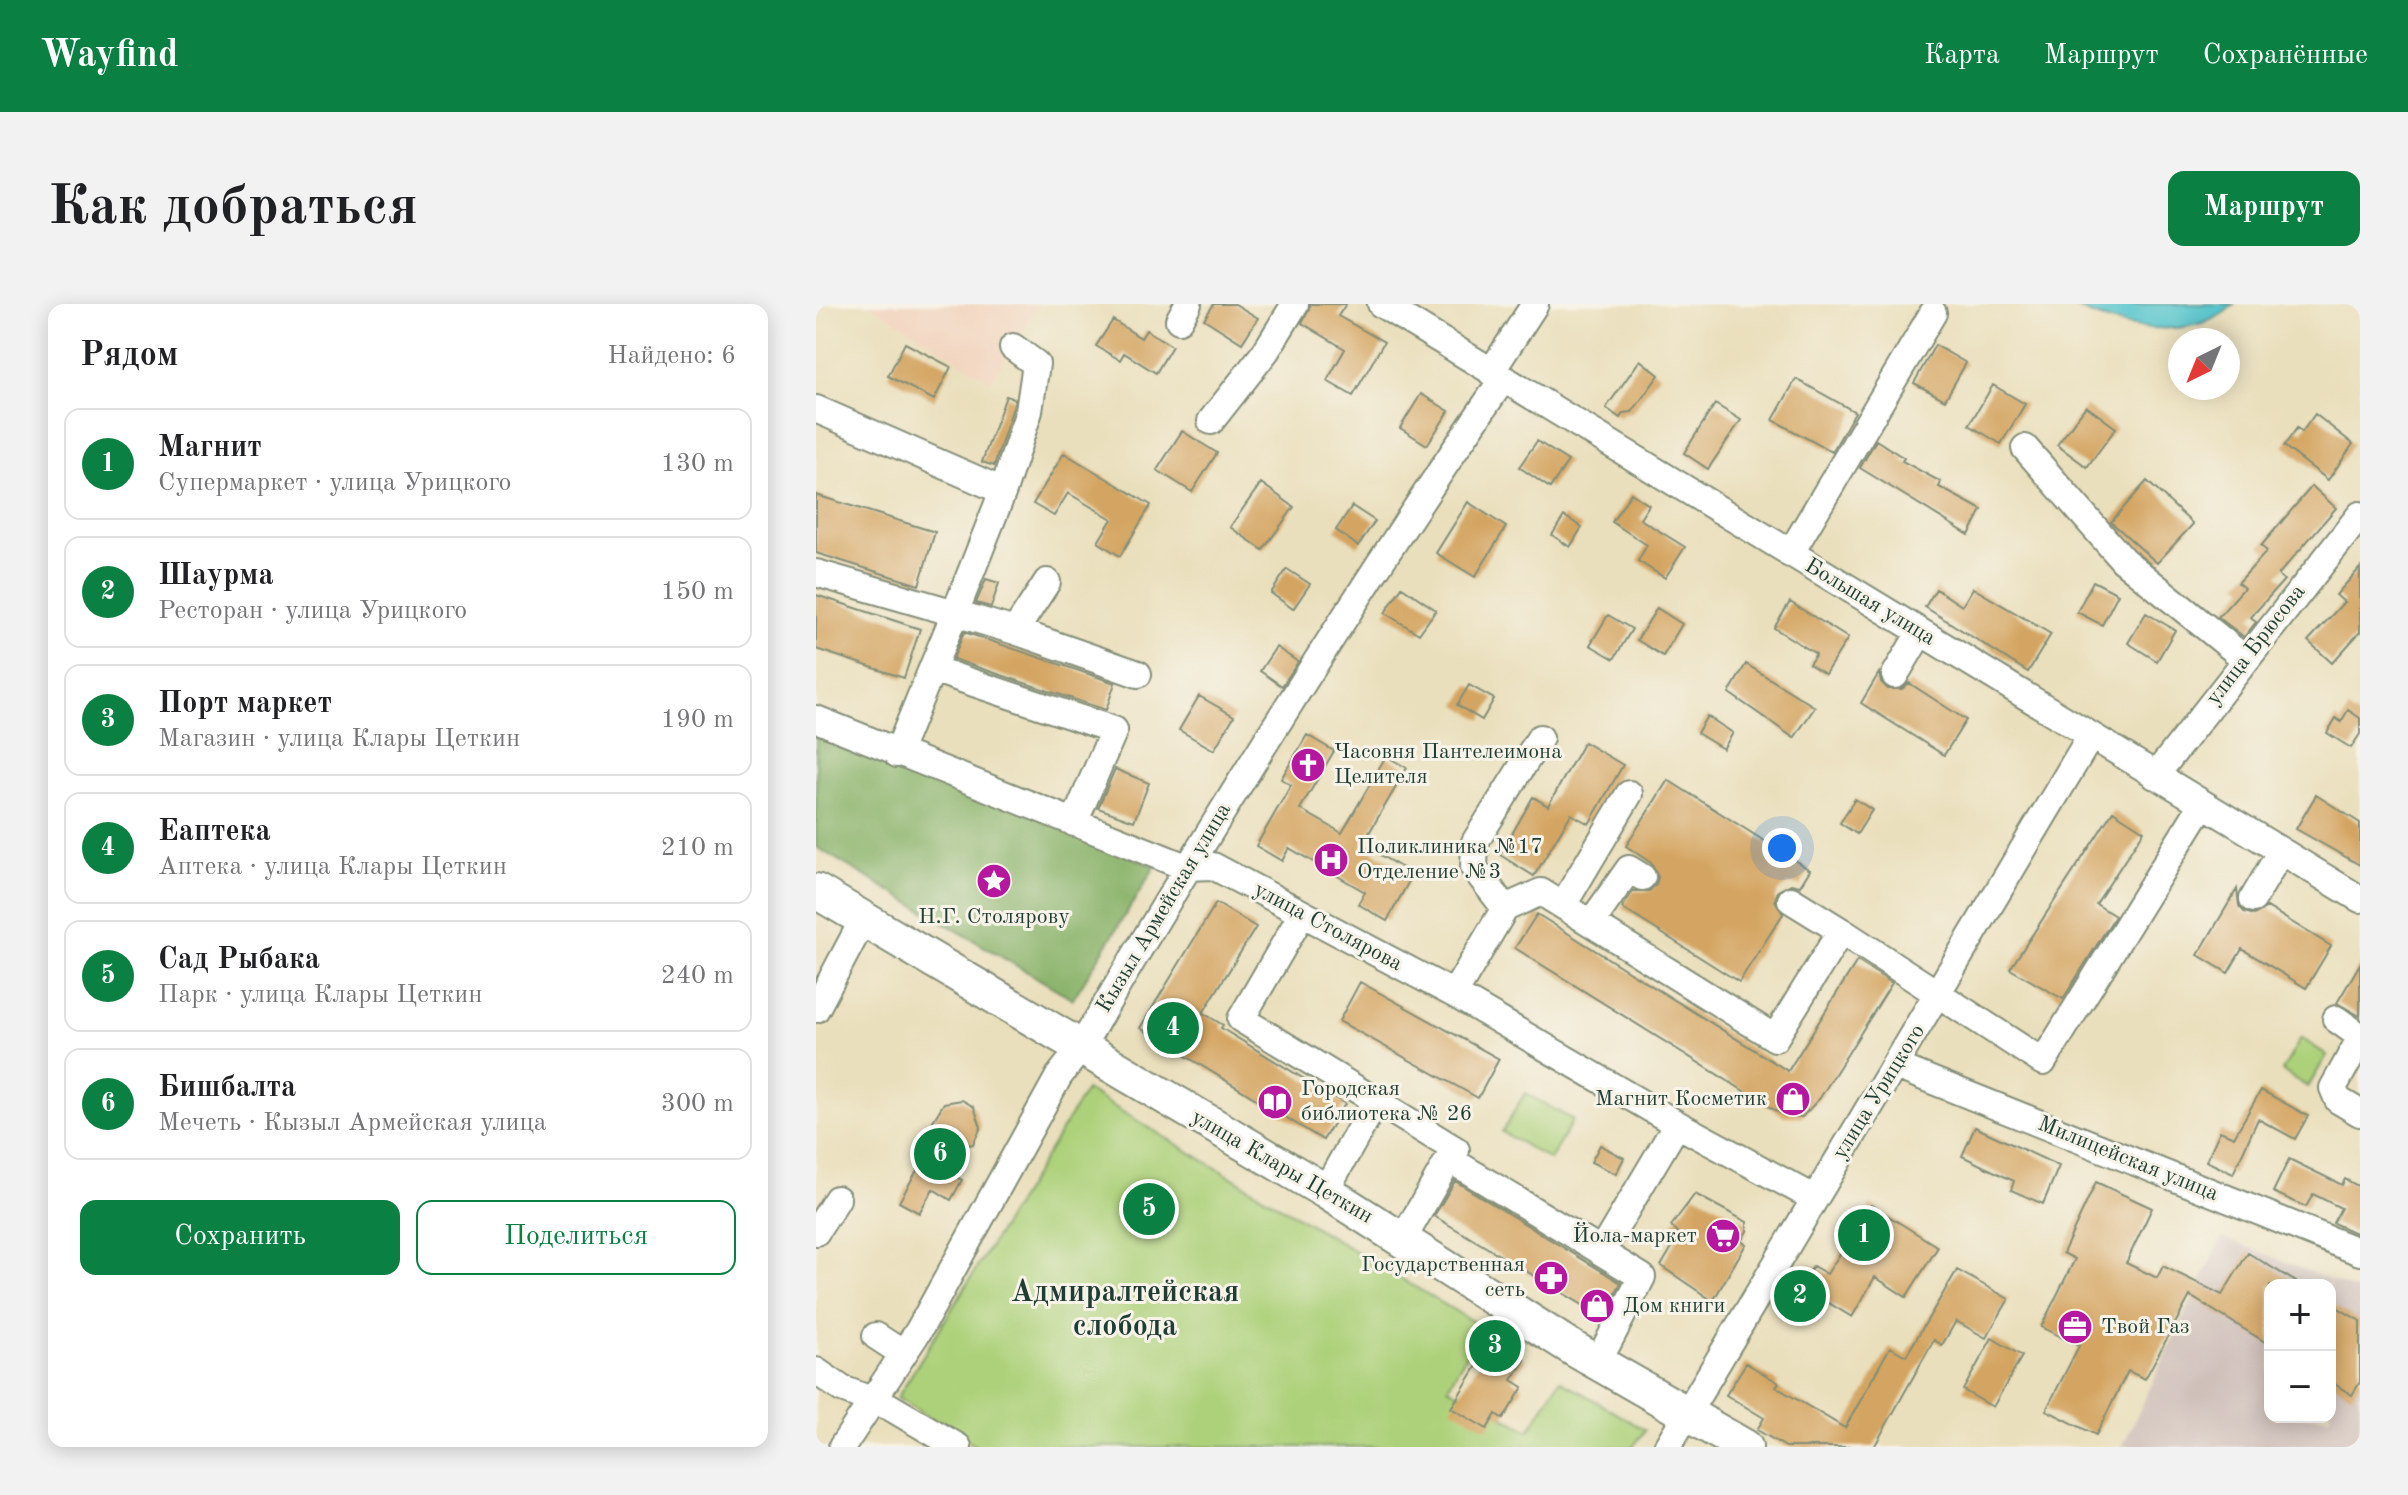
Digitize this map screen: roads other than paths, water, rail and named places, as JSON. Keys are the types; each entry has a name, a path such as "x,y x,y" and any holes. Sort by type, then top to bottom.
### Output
{"main road":[{"name":"улица Клары Цеткин","path":"816,891 1325,1191 1598,1362 1745,1447"}],"street":[{"path":"1211,421 1266,351 1295,304"},
{"name":"Большая улица","path":"1381,304 2360,899"},
{"name":"Кызыл Армейская улица","path":"842,1447 902,1353 1059,1076 1080,1049 1186,867 1298,711 1354,600 1497,375 1535,304"},
{"path":"1790,554 1933,313"},
{"path":"897,754 1003,491 1029,411 1036,364 1013,347"},
{"path":"818,414 1003,491"},
{"path":"2025,448 2123,560 2244,658"},
{"name":"улица Брюсова","path":"2155,776 2244,658 2360,515"},
{"path":"816,573 1015,631 1138,674"},
{"path":"1015,631 1047,582"},
{"path":"1895,675 1920,633"},
{"path":"932,669 1114,730 1074,823"},
{"name":"улица Столярова","path":"816,719 897,754 1186,867 1213,866 1454,994 1677,1124 1814,1198"},
{"name":"улица Урицкого","path":"1667,1447 2090,737"},
{"path":"1505,908 1474,868 1475,842 1540,738"},
{"path":"1563,905 1629,794"},
{"path":"1791,900 2043,1062 2202,805"},
{"path":"2253,899 2281,851"},
{"path":"1591,923 1629,869 1642,877"},
{"path":"1454,994 1505,908 1541,892 1775,1038 1841,931"},
{"path":"1302,914 1241,1019 1456,1150"},
{"path":"816,1009 863,920"},
{"path":"2336,1019 2360,1038 2333,1088 2338,1100 2360,1113"},
{"name":"Милицейская улица","path":"1896,1066 2360,1252"},
{"path":"1325,1191 1376,1101"},
{"path":"1602,1252 1677,1124"},
{"path":"1403,1239 1449,1159 1642,1277 1598,1362"},
{"path":"816,1232 837,1199"},
{"path":"876,1336 902,1353"},
{"path":"816,1371 842,1389 873,1399 958,1447"}],"water":[{"path":"2068,304 2234,304 2217,316 2176,328 2129,325 2086,313"}],"place":[{"name":"Часовня Пантелеимона Целителя","path":"1308,765"},
{"name":"Поликлиника №17 Отделение №3","path":"1331,860"},
{"name":"Н.Г. Столярову","path":"994,881"},
{"name":"Еаптека","path":"1173,1028"},
{"name":"Магнит Косметик","path":"1793,1099"},
{"name":"Городская библиотека № 26","path":"1275,1102"},
{"name":"Бишбалта","path":"940,1154"},
{"name":"Сад Рыбака","path":"1149,1209"},
{"name":"Магнит","path":"1864,1235"},
{"name":"Йола-маркет","path":"1723,1236"},
{"name":"Государственная сеть","path":"1551,1278"},
{"name":"Шаурма","path":"1800,1296"},
{"name":"Дом книги","path":"1597,1306"},
{"name":"Твой Газ","path":"2075,1327"},
{"name":"Порт маркет","path":"1495,1346"}],"district":[{"name":"Адмиралтейская слобода","path":"1125,1310"}]}
